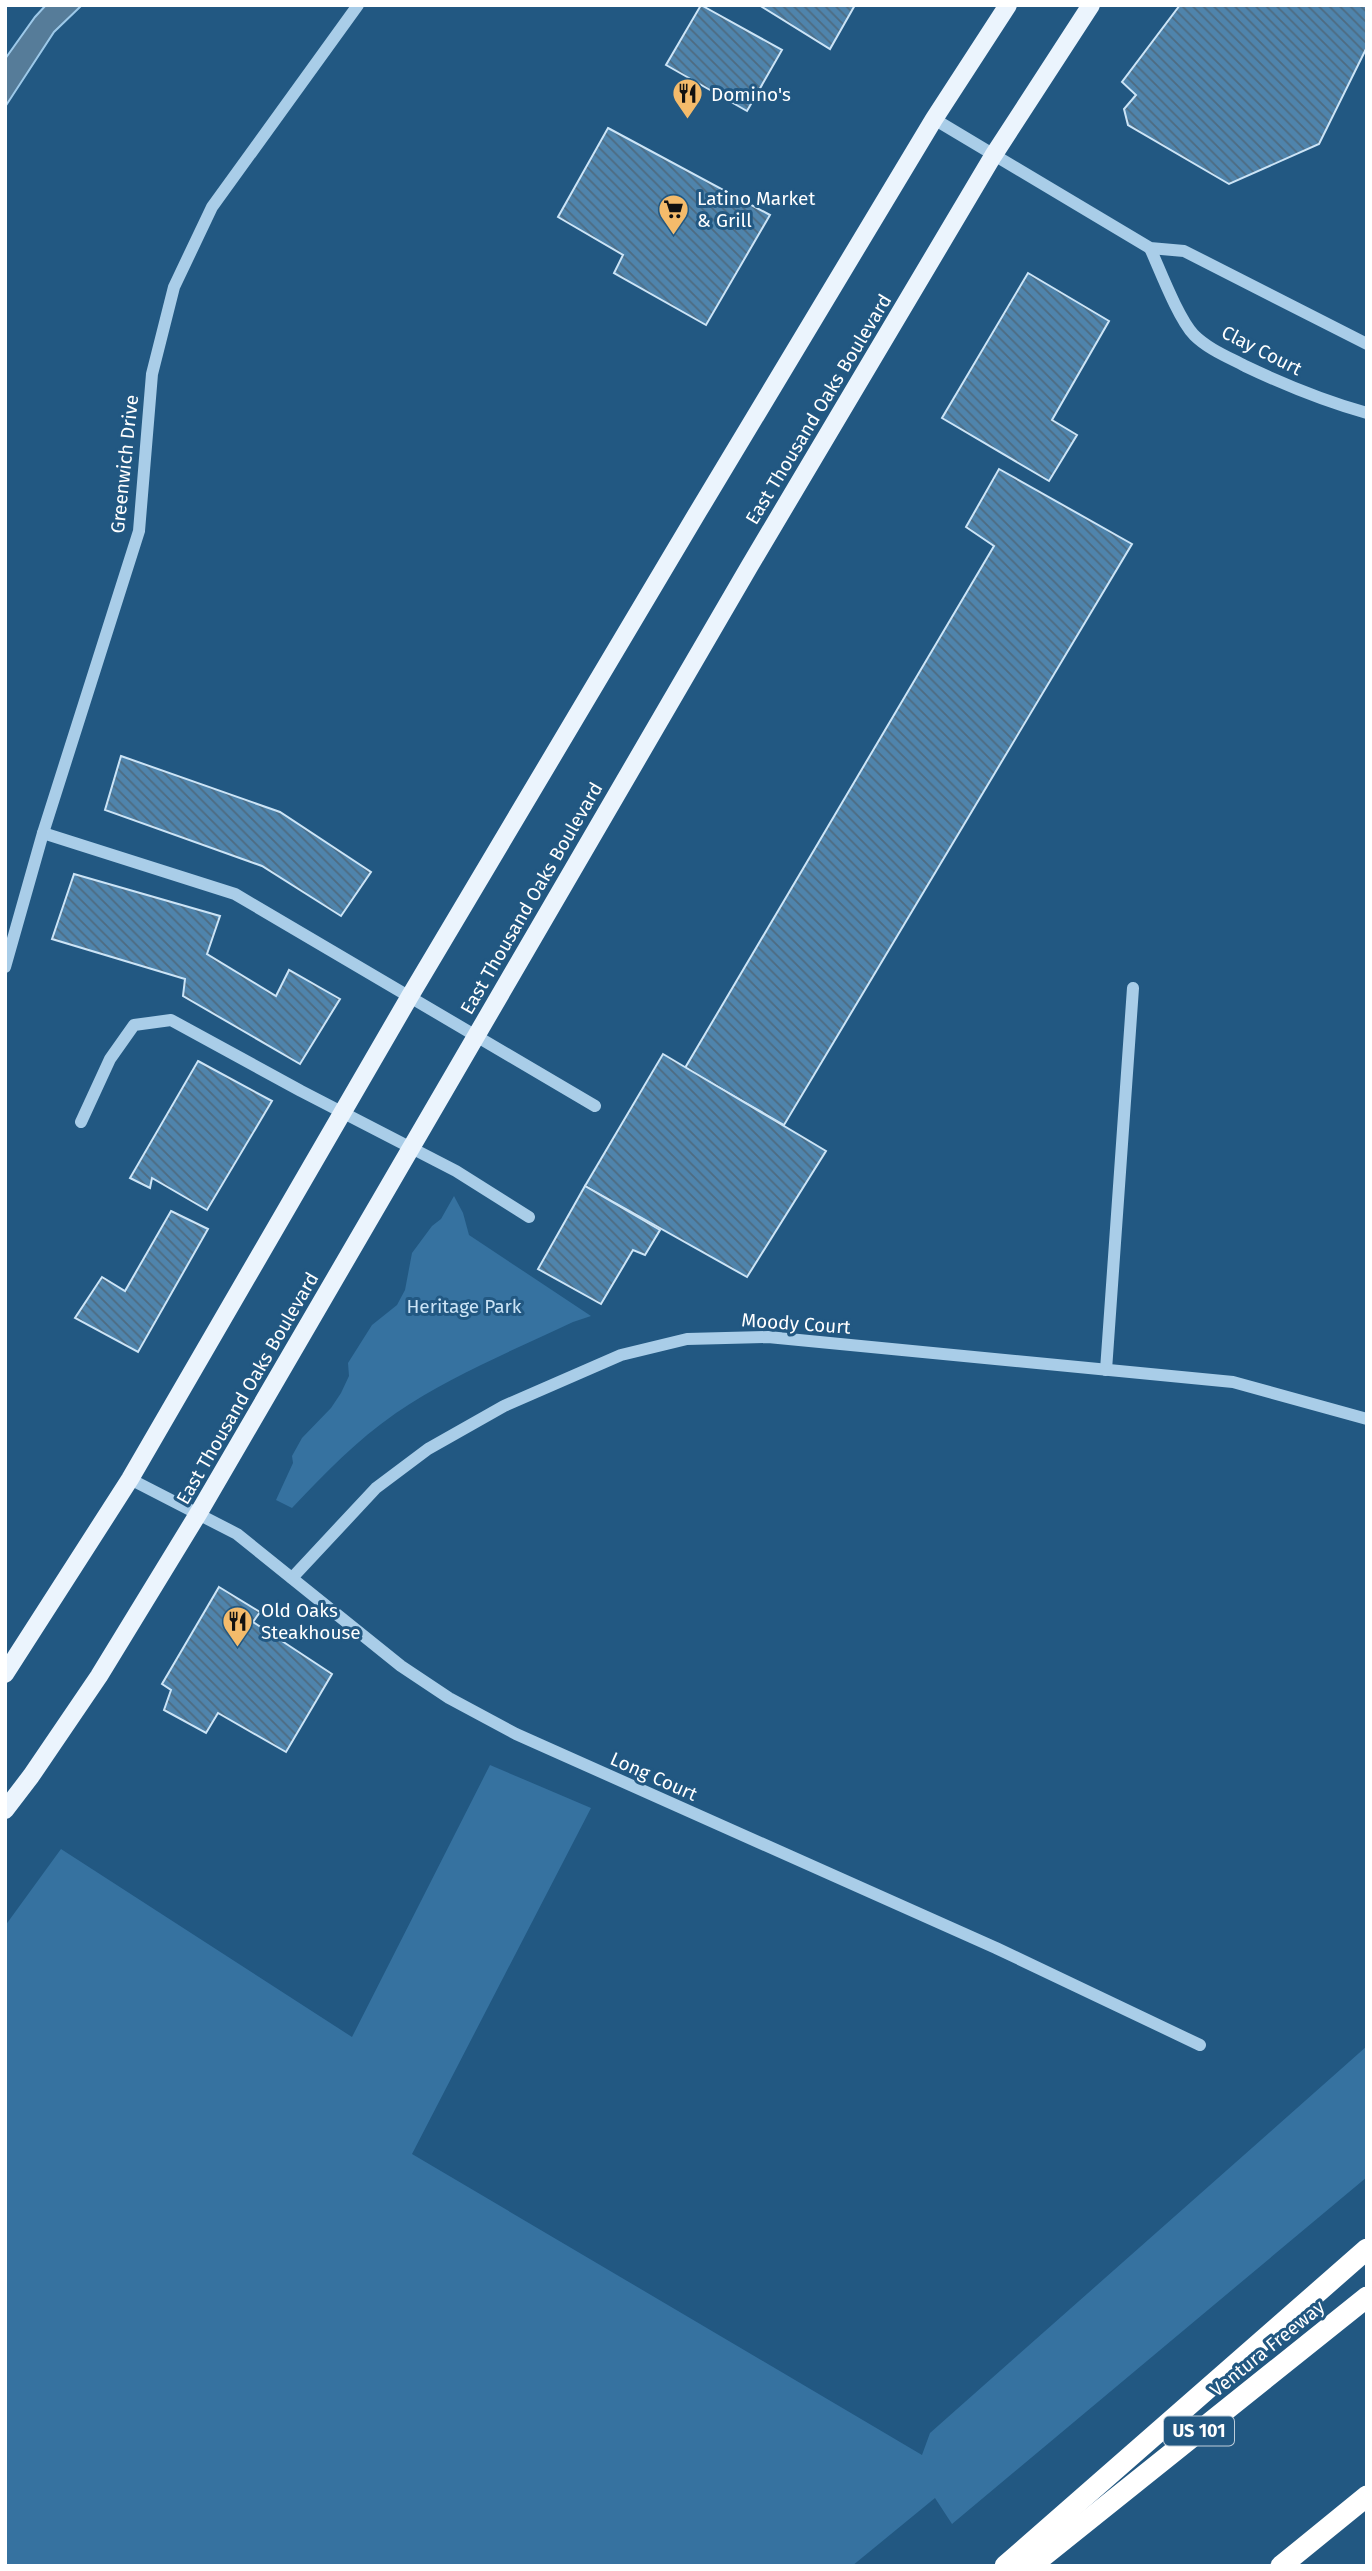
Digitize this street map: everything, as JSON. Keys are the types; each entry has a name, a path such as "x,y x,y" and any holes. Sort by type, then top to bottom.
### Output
{"highway":[{"path":"1005,2566 1367,2249"},
{"name":"Ventura Freeway","path":"1031,2566 1367,2297"},
{"path":"1281,2566 1367,2496"}],"main road":[{"path":"5,1674 130,1479 410,996 933,119 1008,5"},
{"name":"East Thousand Oaks Boulevard","path":"6,1808 99,1676 198,1514 749,567 993,156 1091,5"}],"street":[{"name":"Greenwich Drive","path":"5,967 43,833 139,531 152,374 173,287 212,207 358,5"},
{"path":"933,119 1150,248 1184,251 1367,344"},
{"name":"Clay Court","path":"1150,248 1194,334 1219,353 1278,382 1331,403 1367,413"},
{"path":"43,833 235,894 595,1106"},
{"path":"1105,1370 1133,988"},
{"path":"81,1122 110,1059 134,1025 172,1020 342,1113 456,1171 529,1217"},
{"name":"Moody Court","path":"292,1578 376,1488 428,1449 504,1406 621,1354 687,1339 768,1338 1233,1382 1367,1419"},
{"name":"Long Court","path":"130,1479 237,1534 401,1666 449,1698 516,1734 996,1948 1200,2045"}],"green space":[{"name":"Heritage Park","path":"454,1196 463,1213 469,1235 591,1316 573,1322 438,1387 382,1423 329,1470 292,1508 276,1500 293,1463 292,1456 302,1438 331,1408 341,1393 349,1376 348,1363 372,1325 397,1305 405,1290 412,1253 432,1226 441,1219"},
{"path":"490,1765 591,1808 412,2154 922,2455 930,2433 1367,2046 1367,2177 952,2524 935,2498 852,2566 5,2566 5,1926 61,1849 352,2037"}],"shaded area":[{"path":"46,5 82,5 54,32 5,107 5,59"}],"building":[{"path":"701,5 782,50 747,111 666,65"},
{"path":"759,5 855,5 830,49"},
{"path":"1180,5 1367,5 1367,47 1319,144 1229,184 1128,125 1124,109 1136,95 1122,82"},
{"name":"Latino Market & Grill","path":"608,128 770,215 706,325 614,273 623,255 558,217"},
{"path":"1028,273 1109,321 1052,420 1077,435 1049,481 942,418"},
{"path":"999,469 1132,544 784,1125 685,1068 994,546 966,527"},
{"path":"121,756 280,812 371,872 341,916 262,866 105,810"},
{"path":"74,874 220,916 207,954 276,996 289,970 340,999 300,1064 183,996 185,979 52,939"},
{"path":"663,1054 826,1151 747,1277 585,1186"},
{"path":"198,1061 272,1101 207,1210 152,1178 150,1188 130,1178"},
{"path":"585,1186 660,1230 645,1255 633,1250 601,1304 538,1269"},
{"path":"171,1211 208,1229 138,1352 75,1318 102,1277 125,1291"},
{"name":"Old Oaks Steakhouse","path":"219,1587 260,1612 253,1622 332,1674 286,1752 218,1713 206,1733 164,1710 171,1690 162,1684"}],"place":[{"name":"Domino's","path":"688,121"},
{"name":"Latino Market & Grill","path":"674,236"},
{"name":"Old Oaks Steakhouse","path":"238,1648"}]}
